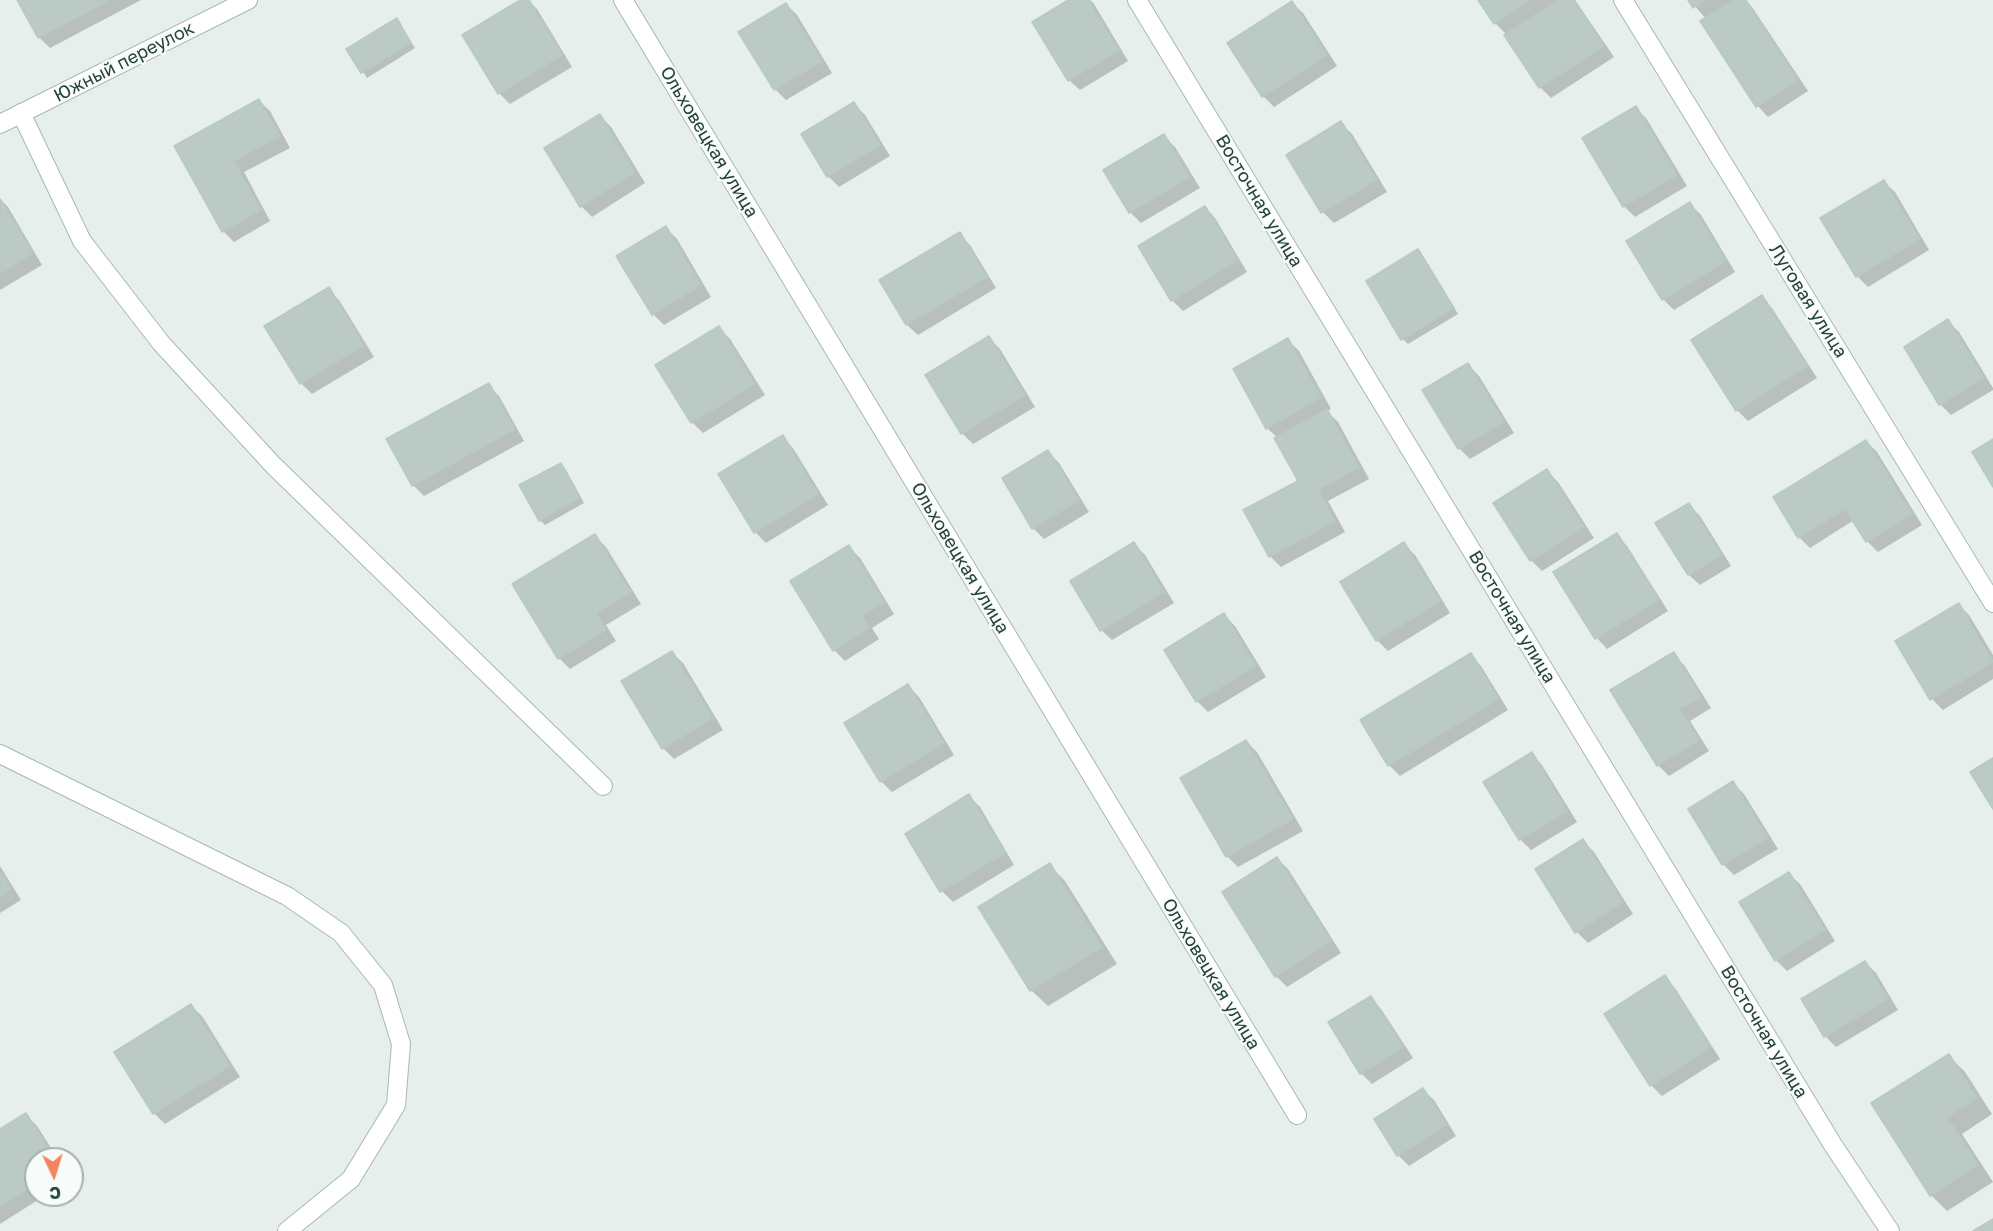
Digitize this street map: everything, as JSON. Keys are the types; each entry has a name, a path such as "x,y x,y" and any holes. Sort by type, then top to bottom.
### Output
{"street":[{"name":"Южный переулок","path":"0,124 248,0"},
{"name":"Ольховецкая улица","path":"623,0 1297,1115"},
{"name":"Восточная улица","path":"1137,0 1827,1135 1890,1231"},
{"name":"Луговая улица","path":"1623,0 1993,603"},
{"path":"21,113 82,242 161,343 273,465 603,786"},
{"path":"0,754 287,896 341,933 383,985 401,1044 396,1105 351,1179 287,1231"}],"building":[{"path":"17,0 110,0 38,38"},
{"path":"520,0 529,0 562,55 498,94 462,35"},
{"path":"1068,0 1088,0 1119,50 1068,81 1032,22"},
{"path":"1478,0 1530,0 1494,24"},
{"path":"1558,0 1574,0 1604,46 1539,88 1504,35"},
{"path":"1688,0 1705,0 1693,8"},
{"path":"1733,0 1746,0 1798,80 1756,107 1700,21"},
{"path":"1292,1 1327,55 1262,97 1227,43"},
{"path":"786,3 822,61 774,90 738,32"},
{"path":"397,18 411,43 361,73 346,49"},
{"path":"259,99 280,136 234,161 261,210 222,232 174,146"},
{"path":"854,102 880,145 827,177 801,134"},
{"path":"1636,106 1677,175 1623,207 1582,138"},
{"path":"600,114 635,172 580,207 544,148"},
{"path":"1341,121 1377,180 1321,213 1286,155"},
{"path":"1164,134 1190,177 1129,213 1103,170"},
{"path":"1884,180 1920,239 1856,277 1820,218"},
{"path":"0,199 33,253 0,273"},
{"path":"1690,202 1726,261 1662,300 1626,241"},
{"path":"1205,206 1238,260 1171,301 1138,246"},
{"path":"666,226 701,285 652,315 616,256"},
{"path":"960,232 987,277 906,325 879,280"},
{"path":"1418,249 1454,308 1401,340 1366,281"},
{"path":"329,287 364,345 300,384 264,326"},
{"path":"1762,295 1807,366 1736,411 1691,340"},
{"path":"1948,319 1984,378 1939,405 1904,347"},
{"path":"719,326 755,384 691,423 655,365"},
{"path":"989,336 1025,395 961,434 925,375"},
{"path":"1288,338 1321,397 1266,429 1233,369"},
{"path":"1468,363 1504,422 1458,449 1422,390"},
{"path":"489,383 515,429 412,486 386,439"},
{"path":"1327,409 1359,467 1318,490 1335,521 1269,557 1243,510 1298,481 1274,438"},
{"path":"783,435 818,494 754,533 718,474"},
{"path":"1993,439 1993,487 1972,452"},
{"path":"1866,440 1912,514 1866,542 1845,509 1798,538 1773,497"},
{"path":"1048,450 1079,500 1032,529 1002,478"},
{"path":"561,463 580,497 539,521 519,485"},
{"path":"1547,469 1584,527 1530,561 1493,503"},
{"path":"1689,503 1722,555 1688,575 1655,523"},
{"path":"1617,533 1659,599 1595,639 1553,572"},
{"path":"595,534 631,592 596,613 606,630 558,659 512,584"},
{"path":"1134,542 1164,592 1100,631 1070,581"},
{"path":"1404,542 1440,601 1376,641 1340,582"},
{"path":"849,545 884,602 862,616 869,628 833,651 790,581"},
{"path":"1959,603 1993,662 1930,700 1895,641"},
{"path":"1224,613 1256,666 1196,702 1164,650"},
{"path":"672,651 713,718 662,749 621,681"},
{"path":"1674,652 1701,697 1680,709 1699,740 1657,766 1610,690"},
{"path":"1471,653 1499,699 1388,766 1360,720"},
{"path":"908,684 944,743 880,782 844,723"},
{"path":"1246,740 1293,819 1226,857 1180,778"},
{"path":"1532,752 1567,811 1519,840 1483,782"},
{"path":"1993,758 1993,809 1970,772"},
{"path":"1733,781 1768,838 1722,865 1688,809"},
{"path":"969,794 1005,853 940,892 905,834"},
{"path":"1583,839 1623,902 1575,933 1535,869"},
{"path":"1277,857 1331,941 1275,977 1222,892"},
{"path":"1050,863 1102,947 1030,991 978,907"},
{"path":"0,871 11,889 0,896"},
{"path":"1789,872 1825,930 1775,961 1739,902"},
{"path":"1865,961 1888,999 1824,1037 1801,999"},
{"path":"1665,975 1711,1047 1650,1086 1604,1014"},
{"path":"1371,996 1403,1047 1360,1074 1328,1022"},
{"path":"191,1004 230,1066 153,1114 114,1052"},
{"path":"1949,1054 1977,1098 1947,1117 1978,1165 1930,1196 1871,1103"},
{"path":"1423,1088 1447,1125 1397,1156 1374,1119"},
{"path":"26,1113 47,1147 24,1147 24,1191 0,1206 0,1129"},
{"path":"1993,1219 1993,1231 1973,1231"}]}
